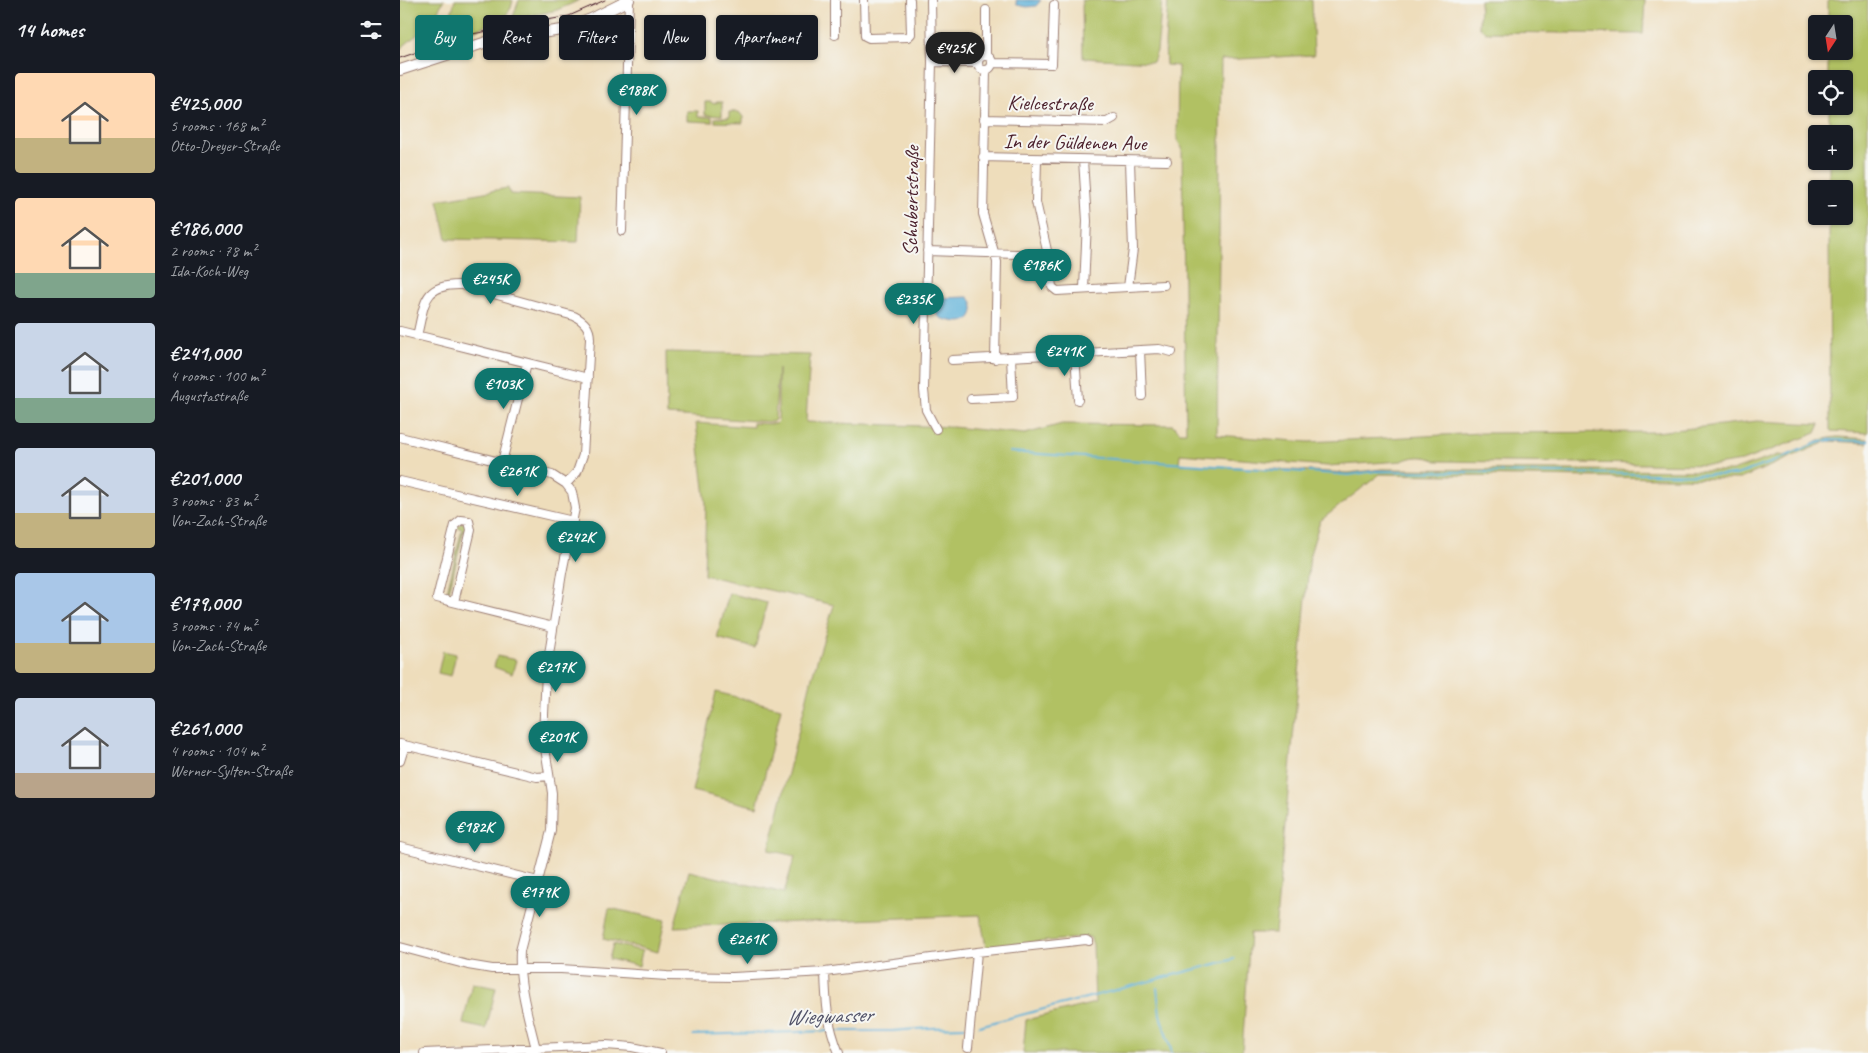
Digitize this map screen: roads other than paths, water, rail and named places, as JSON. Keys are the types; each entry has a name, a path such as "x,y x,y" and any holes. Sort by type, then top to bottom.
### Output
{"main road":[{"path":"400,70 493,40 562,30 591,19 629,0"}],"street":[{"path":"622,231 629,0"},
{"path":"835,35 836,0"},
{"path":"864,0 864,36 869,38 908,37 911,34 910,0"},
{"name":"Schubertstraße","path":"931,0 932,62 924,401 928,416 936,429"},
{"path":"993,63 1052,64 1054,5"},
{"path":"986,10 986,55"},
{"path":"978,63 979,59 986,55"},
{"path":"986,55 990,57 993,63"},
{"path":"932,62 978,63"},
{"path":"978,63 982,69 986,70"},
{"path":"986,70 993,63"},
{"path":"986,70 983,214 996,254 995,359"},
{"name":"Kielcestraße","path":"984,119 1107,122 1114,118"},
{"name":"In der Güldenen Aue","path":"983,157 1166,161"},
{"path":"1037,158 1036,202 1048,255 1052,288 1057,291 1164,285"},
{"path":"1083,160 1087,221 1084,289"},
{"path":"1128,287 1133,250 1130,161"},
{"path":"927,251 1048,255"},
{"path":"417,336 428,295 435,288 446,285 461,286 574,316 584,322 590,335 583,455 577,472 566,484"},
{"path":"400,331 588,378"},
{"path":"952,360 1159,349 1172,352"},
{"path":"1140,350 1142,396"},
{"path":"1075,354 1078,400"},
{"path":"971,399 1013,397 1011,358"},
{"path":"502,462 527,363"},
{"path":"400,437 552,475 566,484 572,492 574,501 573,521 547,665 542,735 549,776 552,809 551,831 520,950 519,969 529,1022 537,1050"},
{"path":"400,480 573,521"},
{"path":"454,602 471,530 469,521 465,519 460,520 455,525 437,598 553,627"},
{"path":"400,761 402,744 537,777 549,776"},
{"path":"402,848 538,881"},
{"path":"400,947 468,966 492,969 560,969 699,977 790,975 825,972 977,952 1089,941"},
{"path":"968,1048 977,952"},
{"path":"825,972 826,1007 830,1030 839,1053"},
{"path":"424,1053 537,1050 619,1045 661,1053"}],"water":[{"path":"1016,0 1041,0 1036,6 1027,7 1017,5"},
{"path":"968,297 973,304 973,312 965,321 958,322 940,318 936,313 935,305 939,298"}],"waterway":[{"path":"1309,472 1349,475 1376,471 1736,475 1817,443 1829,440 1868,441"},
{"path":"1010,452 1305,472"},
{"name":"Wiegwasser","path":"979,1026 1234,959"},
{"path":"1157,988 1160,1015 1172,1053"},
{"name":"Wiegwasser","path":"835,1031 892,1031 965,1027"},
{"name":"Wiegwasser","path":"693,1035 830,1031"}],"tram line":[{"path":"400,58 467,35 569,16 605,0"}]}
